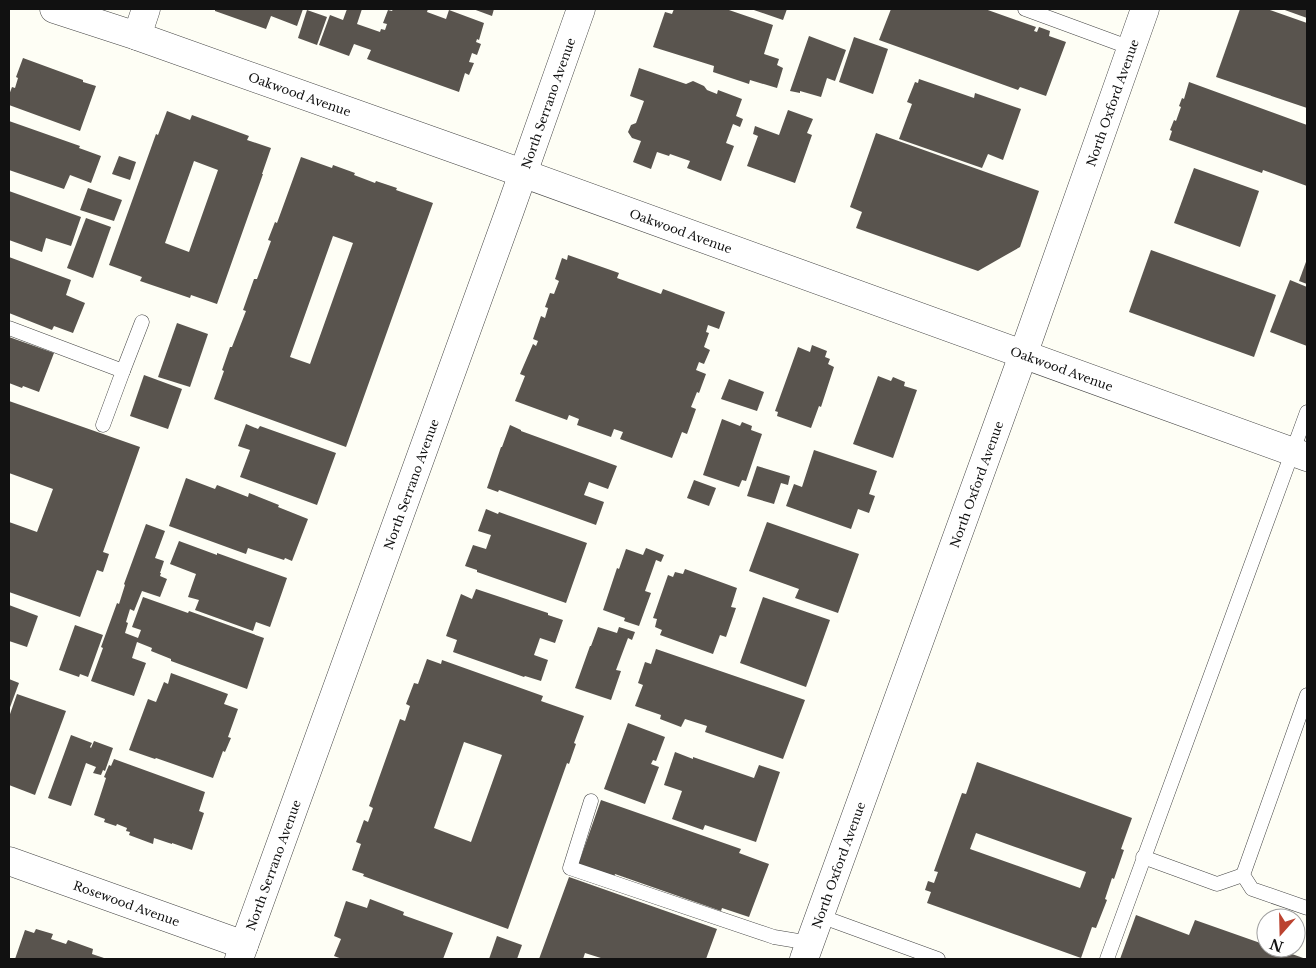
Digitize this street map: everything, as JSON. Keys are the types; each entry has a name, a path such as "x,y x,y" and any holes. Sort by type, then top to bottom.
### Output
{"street":[{"name":"Oakwood Avenue","path":"54,9 137,36 523,174 1300,455"},
{"path":"137,36 146,9"},
{"name":"North Serrano Avenue","path":"242,952 581,9"},
{"name":"North Oxford Avenue","path":"807,951 1023,355 1145,9"},
{"name":"Rosewood Avenue","path":"9,861 242,952"}],"lane":[{"path":"1025,9 1131,48"},
{"path":"103,425 142,322"},
{"path":"9,328 124,371"},
{"path":"1107,959 1143,858 1300,455 1307,412"},
{"path":"1243,875 1307,696"},
{"path":"591,801 570,868 774,937 807,951"},
{"path":"1143,858 1217,884 1243,875"},
{"path":"1243,875 1252,889 1307,908"},
{"path":"820,916 938,959"}],"building":[{"path":"215,9 303,9 297,26 271,16 266,29 215,11"},
{"path":"347,9 362,9 357,24 380,32 381,29 385,30 387,24 383,23 388,10 392,11 393,9 428,9 427,12 446,19 449,10 484,23 479,40 477,39 476,42 481,44 477,55 472,53 469,62 474,63 469,75 465,73 459,92 367,59 371,50 354,44 349,56 319,45 330,15 343,20"},
{"path":"473,9 494,9 492,16"},
{"path":"674,9 726,9 773,25 764,54 779,59 777,65 783,68 777,88 750,80 749,84 713,72 714,66 653,47 665,12 672,14"},
{"path":"751,9 787,9 783,20"},
{"path":"891,9 985,9 1036,27 1034,31 1037,32 1039,27 1050,31 1049,36 1066,42 1046,96 1020,87 1018,90 879,40"},
{"path":"1240,9 1267,9 1307,23 1307,108 1216,77"},
{"path":"1282,9 1307,9 1307,18"},
{"path":"307,10 327,17 317,45 298,38"},
{"path":"809,36 846,50 835,81 827,78 821,97 800,91 800,93 790,91"},
{"path":"854,37 888,49 873,94 839,82"},
{"path":"23,58 96,86 80,131 9,105 9,95 12,87 15,88 18,78 16,77"},
{"path":"639,68 686,84 693,81 717,94 718,90 742,99 736,116 743,119 740,127 733,124 726,143 734,146 721,181 687,168 690,161 670,154 669,156 657,152 651,169 633,162 641,141 632,138 628,132 631,125 636,123 644,101 630,96"},
{"path":"919,79 974,98 975,93 1021,109 1003,160 988,154 982,168 899,139 912,104 907,102 915,82 918,83"},
{"path":"1189,82 1307,125 1307,186 1263,170 1262,173 1169,140 1172,131 1170,130 1174,120 1176,121 1181,107 1179,106 1182,98 1184,99"},
{"path":"788,110 813,119 807,133 812,135 795,183 747,166 758,136 753,134 755,126 779,135"},
{"path":"167,111 190,120 192,115 249,136 247,140 271,148 217,304 191,295 190,298 140,281 142,277 109,265 156,134 158,135","holes":["194,161 218,170 189,252 165,243"]},
{"path":"9,121 80,146 79,148 101,156 91,183 70,175 64,189 9,170"},
{"path":"876,133 1039,191 1020,247 978,271 856,228 862,212 850,207"},
{"path":"119,156 136,162 130,180 112,174"},
{"path":"301,157 332,168 333,165 375,183 376,181 397,188 396,190 433,203 346,447 214,399 230,347 232,347 246,311 243,310 254,279 257,279 271,241 268,240 275,222 277,223","holes":["333,236 353,243 310,364 290,357"]},
{"path":"1194,168 1259,191 1240,247 1174,223"},
{"path":"88,188 122,200 114,221 80,210"},
{"path":"9,191 81,217 71,246 46,238 42,252 9,240"},
{"path":"86,218 111,227 93,278 67,268"},
{"path":"1151,250 1276,295 1254,357 1129,312"},
{"path":"568,255 619,273 617,278 661,294 663,289 725,312 719,329 708,325 706,332 709,333 704,347 710,350 704,364 699,362 696,370 706,374 691,407 696,409 687,434 682,432 672,458 620,439 623,432 614,429 611,437 577,425 579,419 569,415 567,420 515,401 525,376 520,374 533,344 536,346 538,341 533,339 541,316 545,318 548,308 545,307 550,293 554,294 559,281 555,279 562,258 567,260"},
{"path":"9,257 71,280 66,295 85,303 73,333 54,326 52,330 9,313"},
{"path":"1307,259 1307,284 1299,281"},
{"path":"1290,280 1307,287 1307,346 1270,332"},
{"path":"177,323 208,334 190,387 158,377"},
{"path":"9,337 54,353 39,392 9,383"},
{"path":"812,345 827,351 825,357 830,359 828,364 834,367 821,407 819,406 811,428 777,416 778,412 775,411 798,347 810,352"},
{"path":"144,375 182,389 168,429 130,416"},
{"path":"878,376 891,381 893,377 905,382 904,386 917,390 893,458 853,444"},
{"path":"729,379 764,392 757,411 721,399"},
{"path":"9,401 140,447 103,552 109,554 103,572 97,570 80,617 9,592 9,522 37,532 53,489 9,473"},
{"path":"722,419 740,426 742,422 752,426 751,430 762,434 746,481 742,480 739,487 703,475"},
{"path":"246,424 258,429 260,426 336,453 317,505 240,477 250,450 238,446"},
{"path":"510,425 521,431 617,466 608,489 589,482 584,495 604,502 596,525 499,490 498,492 487,488"},
{"path":"814,450 877,471 869,494 875,496 869,513 858,509 851,529 786,506 794,484 802,487"},
{"path":"757,466 790,476 788,485 781,483 774,504 747,496"},
{"path":"186,478 215,489 217,485 248,497 249,493 308,519 292,561 248,548 246,554 169,526"},
{"path":"694,480 716,488 709,506 687,498"},
{"path":"486,509 587,543 566,603 477,572 477,570 465,566 473,545 486,549 491,535 478,531"},
{"path":"767,522 859,554 838,613 795,598 799,589 749,571"},
{"path":"146,524 165,531 155,558 164,561 160,576 167,579 160,597 142,591 134,611 130,609 125,633 138,638 141,630 132,627 143,597 188,613 189,611 264,638 247,689 171,661 171,659 151,651 152,648 137,642 132,658 146,663 134,696 91,681 103,648 101,647 117,603 119,604 124,584"},
{"path":"179,541 287,578 270,627 256,622 253,631 195,610 199,600 188,597 196,574 170,564"},
{"path":"646,548 664,555 661,562 656,560 645,591 651,593 639,626 624,621 625,618 603,610 617,568 619,569 626,549 643,555"},
{"path":"685,569 737,588 731,607 736,608 726,637 720,635 713,654 660,635 662,630 655,627 657,619 653,618 668,575 673,577 675,572 683,574"},
{"path":"476,589 548,613 548,615 563,620 555,643 540,638 534,655 548,660 541,681 524,677 453,652 457,640 446,636 461,594 472,599"},
{"path":"763,597 830,620 806,687 740,663"},
{"path":"9,605 38,616 27,647 9,641"},
{"path":"75,625 103,635 88,677 80,674 79,677 59,670"},
{"path":"598,627 617,633 619,627 635,632 632,640 628,638 616,670 621,671 611,700 575,688"},
{"path":"656,649 805,700 783,759 705,732 707,726 685,719 681,727 660,719 661,715 635,706 643,685 638,683 645,662 651,664"},
{"path":"427,659 441,664 442,660 543,696 541,701 584,716 569,764 567,763 508,929 363,876 364,874 352,870 361,844 356,842 364,820 368,822 373,808 369,806 400,719 405,721 410,706 406,704 414,683 418,684","holes":["464,742 502,755 471,842 434,828"]},
{"path":"171,673 228,694 224,704 238,709 228,737 231,738 225,752 223,751 213,778 129,750 148,699 156,702 164,682 168,684"},
{"path":"9,679 19,683 9,710"},
{"path":"17,694 66,711 35,795 9,785 9,717"},
{"path":"628,723 665,737 656,761 653,760 651,764 659,767 645,804 604,789"},
{"path":"71,735 92,743 91,748 94,741 113,748 105,771 103,770 101,775 93,773 96,767 86,763 71,806 48,798"},
{"path":"675,752 754,778 759,765 780,772 756,842 705,825 703,830 672,819 682,791 664,785"},
{"path":"114,759 205,792 199,811 204,813 192,850 154,838 153,844 129,835 130,832 126,831 127,828 104,822 105,819 94,815 106,778 104,777"},
{"path":"977,762 1132,818 1121,849 1124,850 1105,899 1107,900 1096,928 1092,927 1081,958 927,903 931,892 925,890 928,881 934,883 938,872 934,871 962,793 966,794","holes":["976,833 1086,872 1080,888 970,849"]},
{"path":"601,800 741,849 739,853 769,864 749,917 722,908 721,911 615,874 613,881 577,868"},
{"path":"569,877 717,929 706,959 604,959 585,953 583,959 539,959"},
{"path":"370,899 404,912 403,915 453,933 443,959 342,959 334,956 341,939 334,936 346,901 367,908"},
{"path":"1136,915 1189,935 1195,920 1256,941 1256,958 1306,959 1120,959"},
{"path":"36,929 53,934 51,939 66,944 68,940 93,949 92,954 107,959 15,959 25,930 34,933"},
{"path":"497,936 522,945 517,959 489,959"}]}
